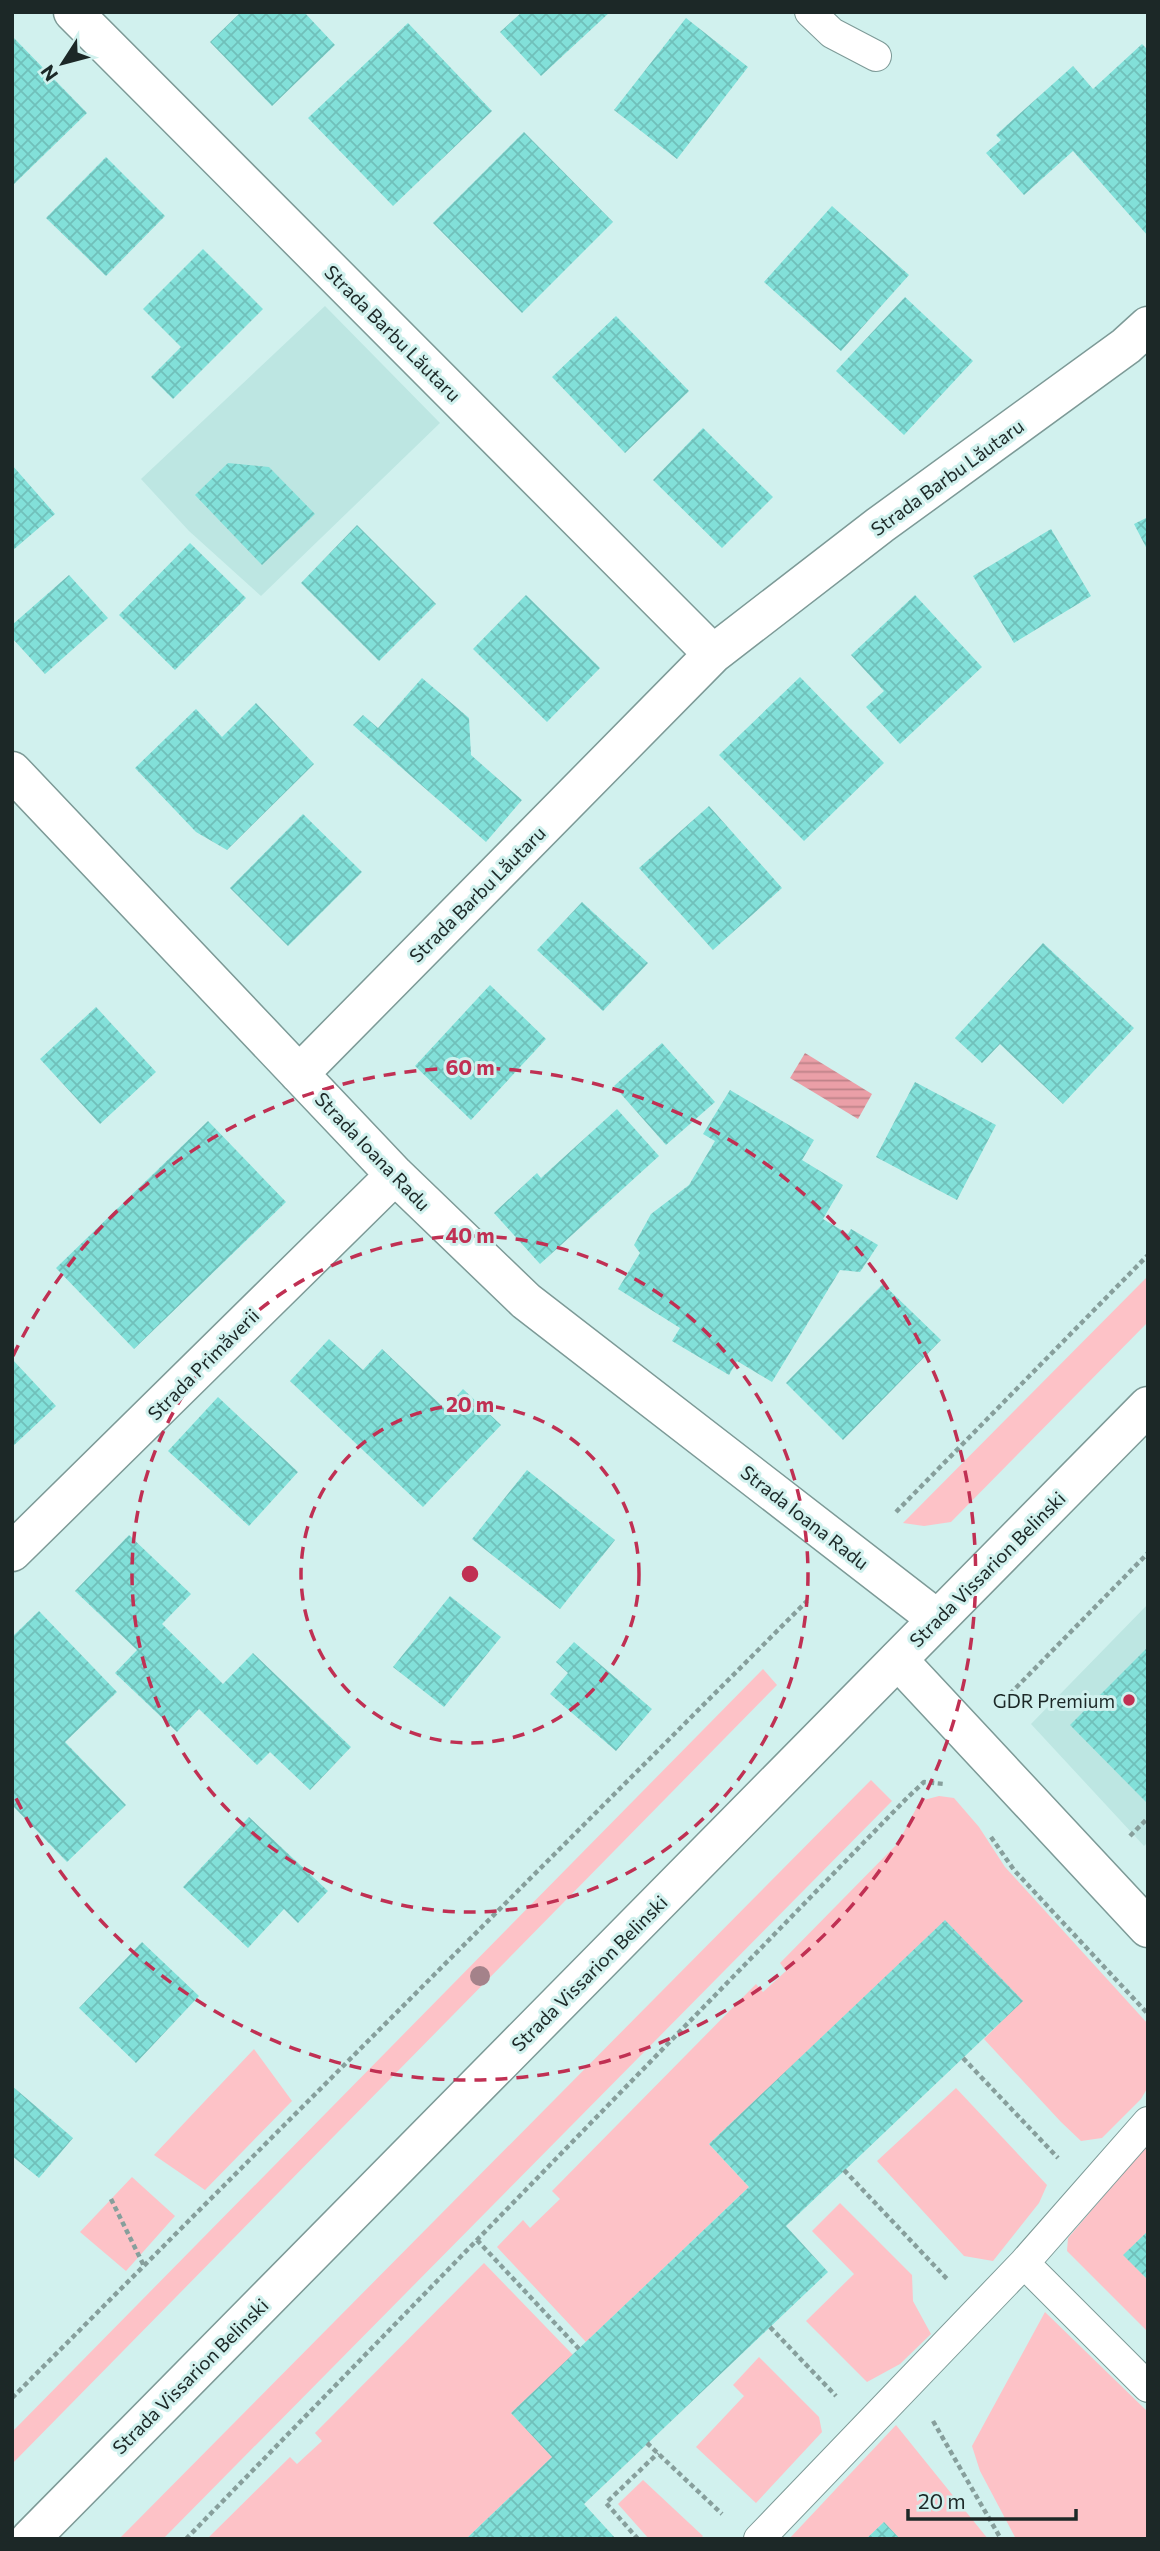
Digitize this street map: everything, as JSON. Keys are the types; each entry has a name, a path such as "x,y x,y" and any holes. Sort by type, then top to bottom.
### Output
{"street":[{"name":"Strada Barbu Lăutaru","path":"73,12 713,654"},
{"name":"Strada Barbu Lăutaru","path":"299,1074 713,654 880,525 1126,346 1148,326"},
{"name":"Strada Ioana Radu","path":"12,771 394,1175 526,1301 937,1619"},
{"name":"Strada Primăverii","path":"12,1552 394,1175"},
{"name":"Strada Vissarion Belinski","path":"30,2539 1148,1406"},
{"path":"898,1660 1148,1928"}],"lane":[{"path":"810,12 832,33 876,56"},
{"path":"759,2539 1024,2263 1148,2122"},
{"path":"1024,2263 1148,2387"}],"path":[{"path":"896,1512 1148,1255"},
{"path":"995,1710 1148,1553"},
{"path":"12,2398 807,1601"},
{"path":"186,2539 924,1782 942,1783 950,1788"},
{"path":"1122,1844 1148,1818"},
{"path":"986,1829 1014,1870 1148,2014"},
{"path":"963,2058 1088,2189"},
{"path":"845,2170 976,2311"},
{"path":"111,2199 144,2266"},
{"path":"477,2240 579,2348"},
{"path":"770,2327 865,2427"},
{"path":"909,2380 1000,2539"},
{"path":"648,2443 728,2520"},
{"path":"638,2539 606,2503 658,2453"}],"shaded area":[{"path":"325,306 440,423 261,596 189,531 141,479"},
{"path":"805,1053 872,1094 858,1119 790,1078"},
{"path":"1148,1276 1148,1322 951,1522 924,1526 903,1523"},
{"path":"1148,1604 1148,1842 1144,1846 1031,1724"},
{"path":"763,1669 777,1685 12,2464 12,2432"},
{"path":"871,1780 892,1801 163,2539 119,2539"},
{"path":"939,1796 954,1798 979,1827 1005,1867 1148,2024 1148,2087 1141,2099 1102,2138 1081,2141 984,2039 1022,2001 945,1921 709,2144 749,2187 586,2342 497,2247 523,2220 530,2228 560,2199 552,2191 756,1984 763,1992 786,1971 780,1963 898,1843 920,1801"},
{"path":"254,2049 292,2101 205,2190 154,2155"},
{"path":"956,2088 1047,2185 1039,2203 993,2261 964,2256 877,2161"},
{"path":"1148,2144 1148,2231 1124,2255 1148,2280 1148,2332 1067,2251 1068,2238"},
{"path":"132,2177 175,2216 126,2271 80,2232"},
{"path":"840,2203 912,2275 913,2301 931,2334 900,2364 867,2382 806,2321 854,2274 812,2231"},
{"path":"484,2263 573,2355 511,2413 552,2457 466,2539 207,2539 290,2457 297,2464 322,2441 315,2433"},
{"path":"1045,2312 1148,2412 1148,2539 1016,2539 980,2471 972,2446"},
{"path":"759,2357 819,2417 822,2432 756,2503 696,2447 744,2396 733,2385"},
{"path":"896,2425 988,2539 900,2539 884,2522 866,2539 789,2539"},
{"path":"643,2480 703,2536 700,2539 649,2539 618,2504"}],"building":[{"path":"241,12 304,12 335,45 272,106 210,42"},
{"path":"522,12 610,12 541,76 500,32"},
{"path":"686,18 748,67 677,159 614,110"},
{"path":"408,23 492,111 393,206 308,118"},
{"path":"12,36 87,113 12,186"},
{"path":"1142,44 1148,50 1148,236 1073,151 1024,195 986,153 1001,140 996,135 1073,66 1093,89"},
{"path":"524,132 613,222 522,313 433,223"},
{"path":"106,157 165,216 106,276 46,218"},
{"path":"832,206 909,275 841,351 764,282"},
{"path":"203,249 263,309 173,399 151,377 181,347 143,309"},
{"path":"905,297 973,361 904,435 836,371"},
{"path":"616,316 689,391 625,453 552,377"},
{"path":"703,428 773,497 722,548 653,480"},
{"path":"228,463 269,467 315,514 262,565 195,495"},
{"path":"12,465 55,514 12,551"},
{"path":"1148,517 1148,551 1134,524"},
{"path":"357,525 436,604 379,661 301,583"},
{"path":"1051,529 1091,596 1014,643 973,576"},
{"path":"190,543 246,598 175,670 119,615"},
{"path":"69,575 108,618 45,674 12,638 12,625"},
{"path":"526,595 600,668 547,722 473,649"},
{"path":"915,595 982,667 900,744 866,707 884,691 851,655"},
{"path":"800,677 884,763 804,841 719,755"},
{"path":"422,678 469,718 471,755 522,800 486,842 353,725 363,715 378,728"},
{"path":"256,703 314,764 227,850 196,832 135,768 196,709 222,737"},
{"path":"709,806 782,888 713,950 639,868"},
{"path":"303,814 362,872 288,946 230,888"},
{"path":"582,902 648,963 603,1011 537,950"},
{"path":"1043,943 1134,1028 1063,1104 1000,1044 982,1063 955,1038"},
{"path":"490,985 546,1039 471,1120 415,1066"},
{"path":"96,1007 156,1072 100,1124 40,1059"},
{"path":"662,1043 715,1102 666,1145 614,1086"},
{"path":"915,1082 996,1125 957,1200 876,1157"},
{"path":"730,1090 814,1140 802,1160 843,1185 823,1219 848,1234 851,1229 878,1245 860,1272 840,1270 772,1382 737,1361 729,1375 672,1341 680,1328 618,1289 640,1253 634,1245 651,1214 689,1185 715,1141 703,1134"},
{"path":"617,1109 659,1156 540,1264 494,1213 537,1173 541,1178"},
{"path":"208,1121 286,1202 134,1349 56,1268"},
{"path":"883,1284 941,1340 843,1440 786,1383"},
{"path":"329,1339 363,1370 382,1349 445,1409 463,1389 501,1425 423,1507 290,1381"},
{"path":"12,1359 56,1406 12,1447"},
{"path":"218,1397 298,1472 249,1526 168,1451"},
{"path":"527,1470 615,1540 560,1609 472,1539"},
{"path":"129,1535 191,1594 162,1624 223,1684 253,1653 351,1747 310,1790 270,1752 257,1765 199,1709 177,1732 115,1673 137,1650 75,1591"},
{"path":"450,1596 501,1637 444,1707 393,1667"},
{"path":"39,1611 117,1692 65,1742 126,1805 67,1862 12,1805 12,1637"},
{"path":"574,1642 652,1709 616,1751 550,1694 568,1673 556,1662"},
{"path":"1148,1647 1148,1801 1146,1802 1070,1725"},
{"path":"249,1817 328,1891 298,1923 284,1909 248,1948 183,1887"},
{"path":"945,1920 1023,2001 786,2226 828,2272 584,2504 616,2539 466,2539 552,2457 511,2413 749,2187 709,2144"},
{"path":"142,1942 199,1996 136,2063 79,2008"},
{"path":"12,2086 73,2138 39,2178 12,2156"},
{"path":"1148,2231 1148,2280 1123,2255"},
{"path":"884,2522 900,2539 866,2539"}],"place":[{"name":"GDR Premium","path":"1129,1700"}]}
